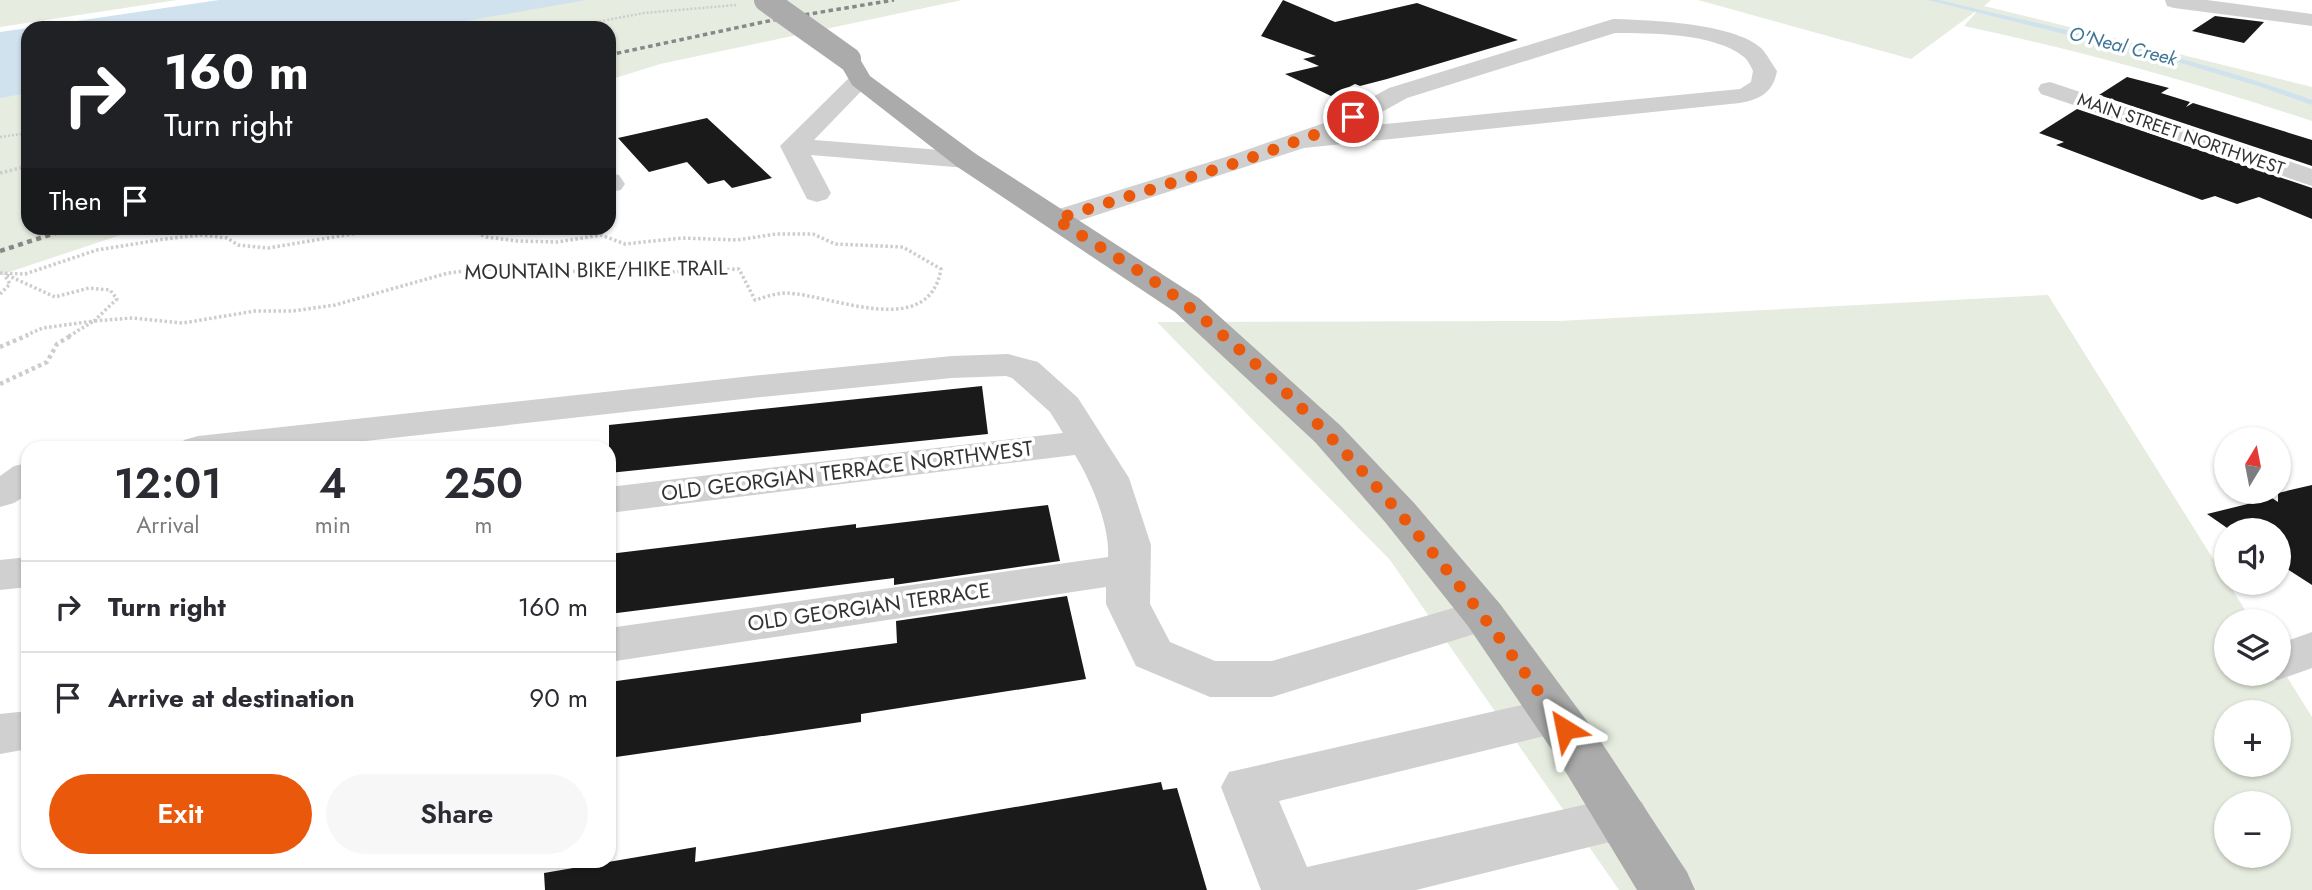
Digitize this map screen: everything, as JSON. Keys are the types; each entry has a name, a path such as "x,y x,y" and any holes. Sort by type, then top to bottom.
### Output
{"main road":[{"path":"766,0 966,160 1187,306 1253,362 1328,434 1400,513 1484,615 1556,716 1667,890"}],"street":[{"path":"2178,0 2175,2 2312,20"},
{"path":"1056,219 1301,140 1336,127 1392,96 1613,26 1656,27 1723,38 1753,53 1765,71 1764,81 1757,91 1740,96 1301,140"},
{"path":"793,146 854,69"},
{"name":"MAIN STREET NORTHWEST","path":"2050,89 2312,178"},
{"path":"1392,96 1448,124"},
{"path":"793,146 966,160"},
{"path":"793,146 817,192"},
{"path":"262,441 788,383 952,367 1008,365 1025,370 1065,406 1109,478 1130,545 1128,604 1153,654 1210,679 1272,679 1484,615"},
{"name":"OLD GEORGIAN TERRACE NORTHWEST","path":"616,499 1085,442"},
{"path":"0,494 21,480"},
{"name":"OLD GEORGIAN TERRACE","path":"616,644 1129,569"},
{"path":"0,575 21,573"},
{"path":"2291,658 2312,649"},
{"path":"1289,890 1247,787 1556,716"},
{"path":"0,734 21,731"},
{"path":"1312,890 1623,818"}],"path":[{"path":"601,21 643,13 737,5"},
{"path":"0,137 21,134"},
{"path":"0,173 21,168"},
{"name":"MOUNTAIN BIKE/HIKE TRAIL","path":"0,384 47,362 57,344 94,321 132,318 183,323 256,312 293,311 335,305 448,273 484,268 547,274 622,267 651,273 739,269 755,299 782,293 809,295 872,309 909,308 928,295 940,281 941,269 903,247 835,244 813,234 776,234 737,240 682,238 625,244 601,235 558,242 517,242 481,235"},
{"path":"2,273 25,274 97,250 165,239 201,235 228,237 238,246 268,248 335,235"},
{"path":"0,294 10,284 2,273"},
{"path":"0,347 44,328 94,321 117,299 110,290 89,288 55,297 2,273"}],"shaded area":[{"path":"0,0 177,0 39,21 21,21 21,24 0,27"},
{"path":"555,0 962,0 660,64 616,78 616,21 422,21"},
{"path":"1698,0 1991,0 1984,6 2312,87 2312,121 2139,69 1964,26 1979,9 1911,59"},
{"path":"21,84 21,235 121,235 0,275 0,88"},
{"path":"2048,295 2214,560 2214,595 2236,595 2244,609 2214,609 2214,686 2291,686 2291,683 2312,717 2312,890 1619,890 1390,560 1157,322 1559,321"}],"water":[{"path":"219,0 586,0 466,21 76,21"},
{"path":"21,29 21,94 0,98 0,32"}],"building":[{"path":"1283,0 1335,22 1417,3 1518,40 1387,79 1360,86 1355,84 1331,96 1285,74 1319,66 1303,59 1316,56 1261,36"},
{"path":"2215,16 2264,22 2244,43 2192,31"},
{"path":"2127,77 2169,88 2161,93 2190,102 2186,107 2193,103 2312,140 2312,166 2099,95"},
{"path":"2077,109 2312,188 2312,219 2259,197 2237,204 2215,196 2202,200 2056,145 2064,142 2039,133"},
{"path":"707,118 772,178 732,188 724,180 708,184 687,162 649,172 618,138"},
{"path":"982,386 988,434 616,472 616,441 609,441 609,425"},
{"path":"2312,485 2312,585 2291,571 2291,518 2214,519 2207,514 2248,504 2291,504 2291,490"},
{"path":"1048,505 1060,561 894,585 894,578 616,613 616,553 856,524 856,528"},
{"path":"1067,596 1086,679 861,714 861,722 616,757 616,681 897,643 896,621"},
{"path":"1161,782 1163,790 1177,788 1207,890 545,890 544,873 573,868 616,868 616,861 696,847 695,862"}],"waterway":[{"name":"O'Neal Creek","path":"1931,0 2183,61 2261,84 2312,103"}],"railway":[{"path":"616,54 773,20 894,0"},
{"path":"0,251 49,235"}],"route":[{"path":"1353,117 1336,127 1242,161 1056,219 1187,306 1253,362 1328,434 1400,513 1484,615 1565,729"}]}
